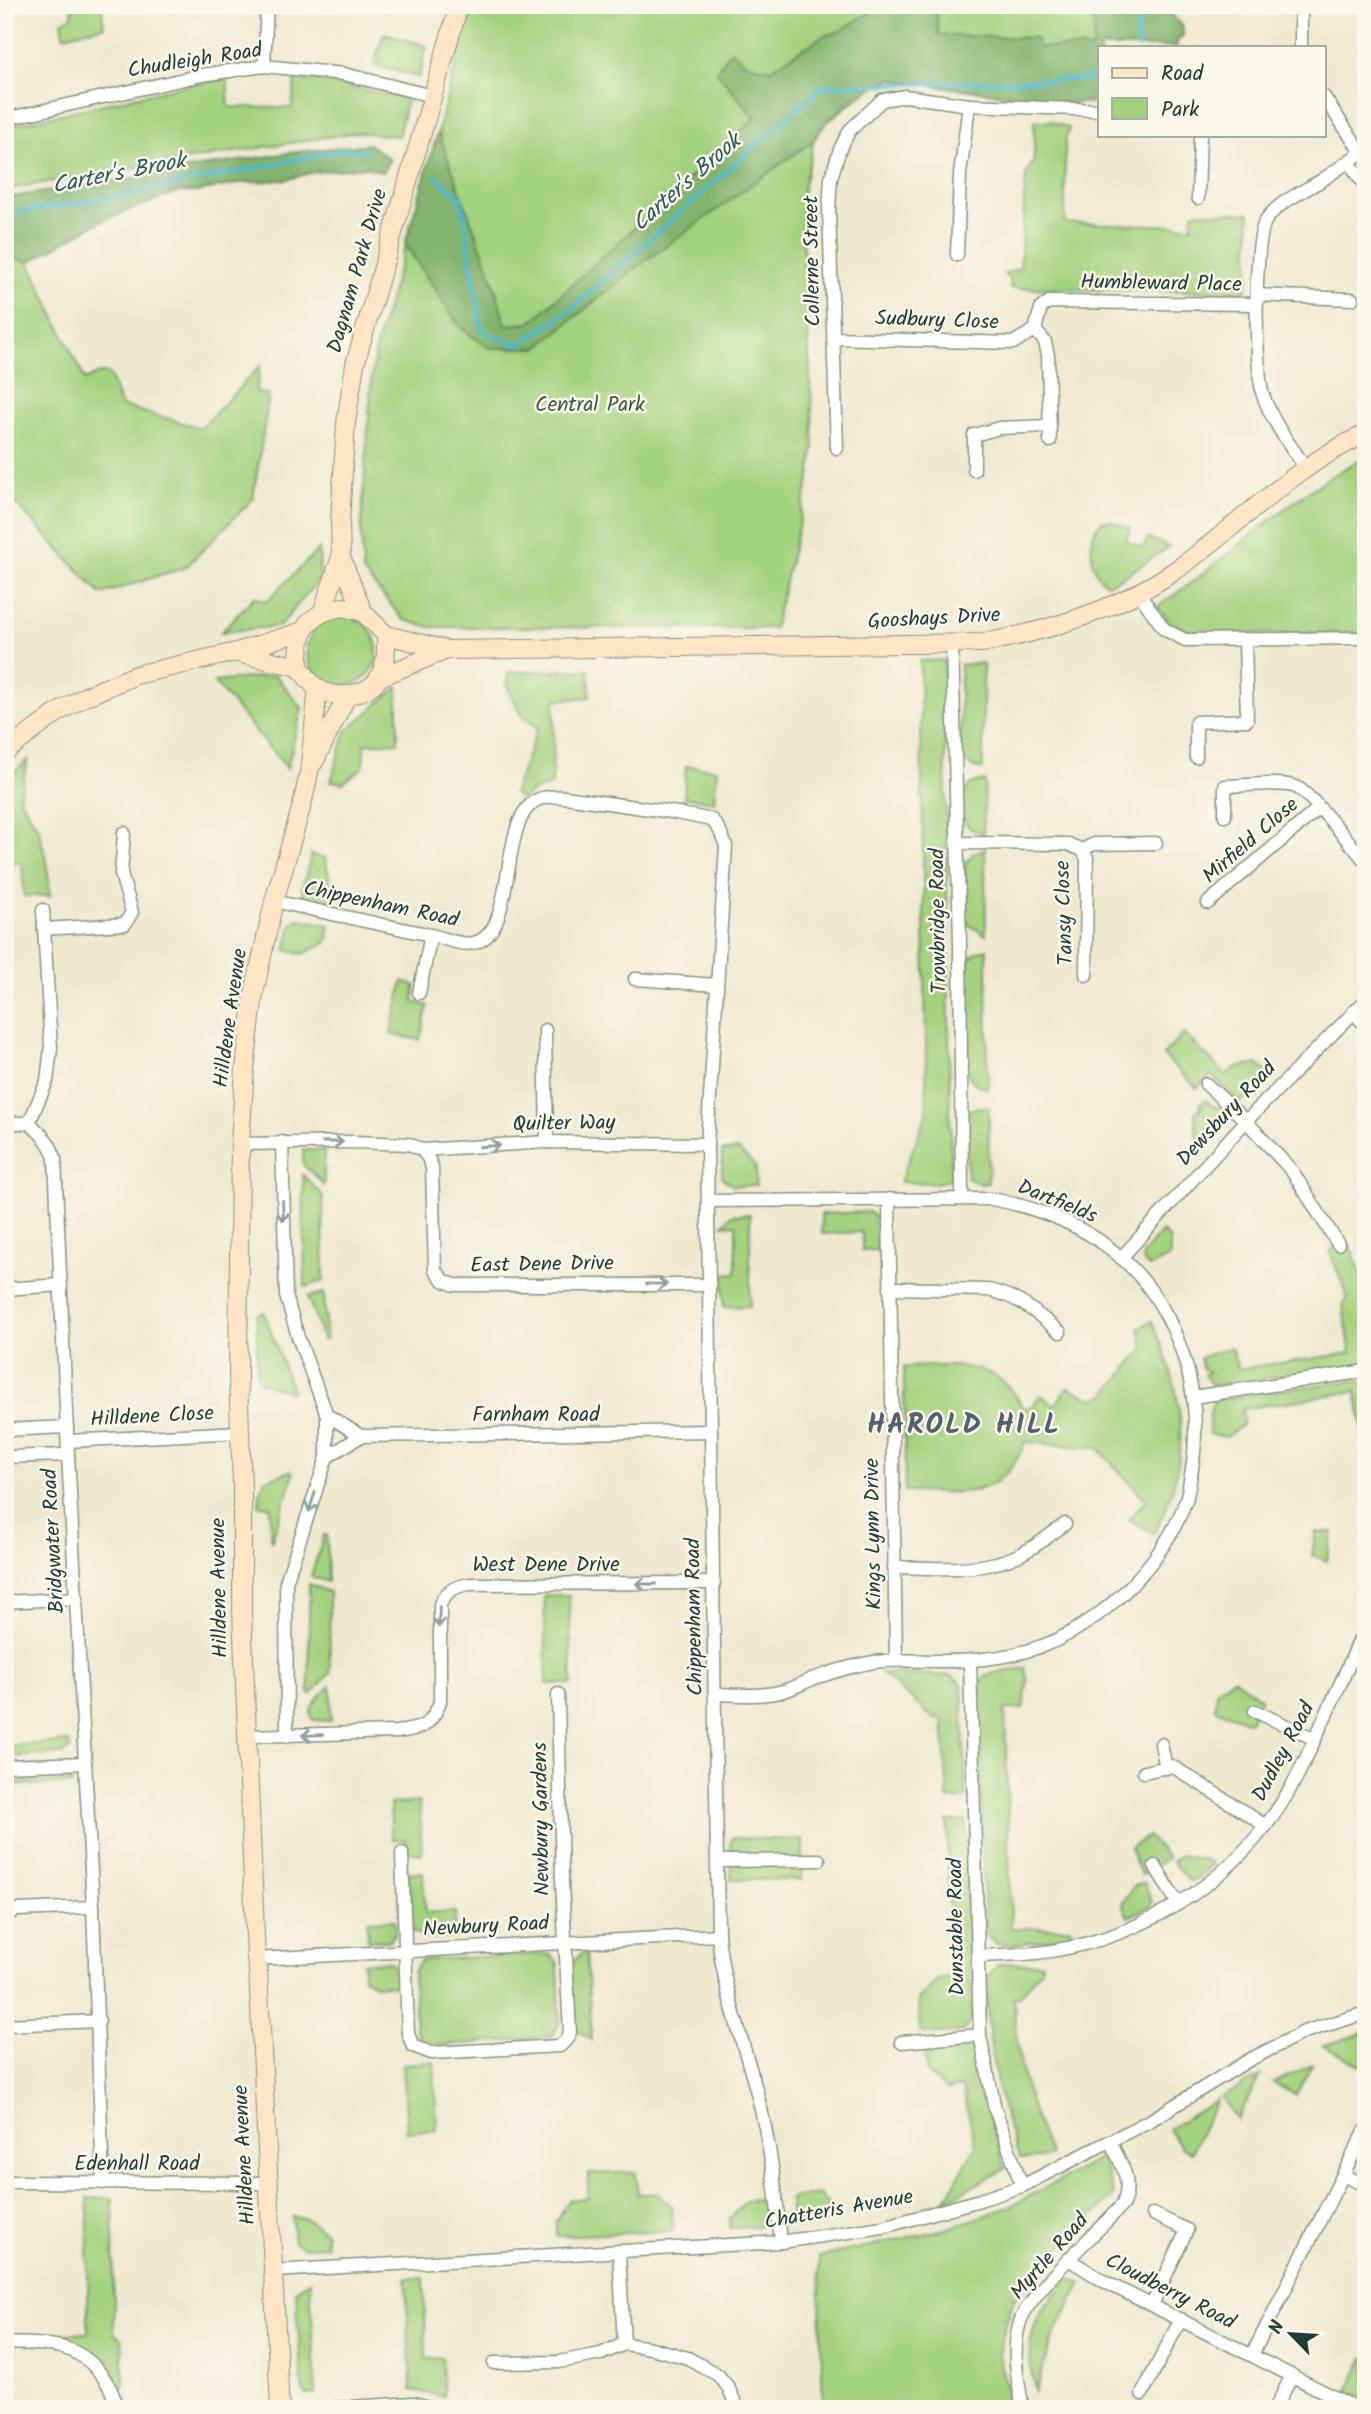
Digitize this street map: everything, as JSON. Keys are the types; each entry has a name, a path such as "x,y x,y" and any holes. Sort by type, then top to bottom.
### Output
{"street":[{"path":"264,66 267,5"},
{"name":"Dagnam Park Drive","path":"363,612 341,557 343,461 355,364 458,5"},
{"path":"1301,5 1301,46"},
{"name":"Chudleigh Road","path":"5,119 201,75 264,66 344,74 432,96"},
{"name":"Collerne Street","path":"837,448 829,264 831,178 840,149 850,130 881,100 905,96 969,105 1098,110"},
{"path":"1306,468 1276,423 1263,394 1257,363 1257,299 1262,229 1265,221 1285,203 1363,151 1326,100"},
{"path":"957,255 960,174 969,105"},
{"path":"1198,198 1200,136"},
{"path":"1349,162 1366,187"},
{"name":"Humbleward Place","path":"1035,330 1041,308 1049,302 1352,299"},
{"path":"1035,330 1045,342 1048,355 1050,441"},
{"name":"Sudbury Close","path":"834,338 1013,343 1035,330"},
{"path":"974,470 974,436 999,428 1050,426"},
{"name":"Gooshays Drive","path":"386,635 447,650 983,643 1058,626 1097,612 1138,592 1192,557 1306,468 1347,442 1366,434"},
{"name":"Dagnam Park Drive","path":"323,610 341,557"},
{"path":"1138,592 1155,620 1173,635 1195,641 1366,638"},
{"path":"236,652 299,667 318,688 347,696 366,689 380,677 387,658 386,635 363,612 343,607 323,610 303,631 298,651 299,667"},
{"path":"5,752 30,731 84,697 136,675 236,652 303,631"},
{"path":"1196,757 1196,722 1247,720 1245,641"},
{"name":"Trowbridge Road","path":"952,643 960,942 962,1198"},
{"name":"Gooshays Drive","path":"380,677 447,650"},
{"name":"Hilldene Avenue","path":"281,2409 256,1959 242,1611 242,1486 239,1433 240,1144 254,993 274,901 309,772 318,688"},
{"name":"Hilldene Avenue","path":"309,772 347,696"},
{"path":"1226,816 1226,786 1297,787 1366,862"},
{"name":"Chippenham Road","path":"274,901 471,944 484,939 495,924 516,831 524,811 537,800 551,796 712,820 726,846 707,1144 718,1935 721,1965 757,2093 774,2172 781,2242"},
{"name":"Mirfield Close","path":"1208,903 1319,808"},
{"path":"44,929 125,925 132,912 121,874 124,833"},
{"name":"Tansy Close","path":"957,843 1068,844 1082,850 1087,858 1086,975"},
{"name":"Tansy Close","path":"1082,850 1094,844 1156,843"},
{"path":"5,1123 29,1123 47,1081 51,1048 43,910"},
{"path":"419,992 431,935"},
{"path":"635,979 716,985"},
{"name":"Dewsbury Road","path":"1121,1258 1246,1121 1366,1000"},
{"path":"1353,1012 1366,1026"},
{"path":"545,1030 547,1142"},
{"path":"1206,1084 1246,1121 1292,1171 1338,1244"},
{"name":"Bridgwater Road","path":"29,1123 44,1135 55,1158 68,1455 99,2021 103,2183"},
{"path":"282,1142 286,1296 327,1415 327,1457 286,1582 288,1736"},
{"name":"Quilter Way","path":"422,1150 547,1142 707,1144"},
{"path":"240,1144 409,1144 422,1150"},
{"name":"East Dene Drive","path":"422,1150 432,1167 435,1270 443,1280 454,1285 710,1285"},
{"name":"Kings Lynn Drive","path":"889,1199 896,1659"},
{"name":"Dartfields","path":"709,1201 992,1199 1035,1210 1065,1222 1096,1239 1121,1258 1157,1298 1183,1352 1196,1419 1194,1452 1186,1499 1166,1541 1147,1568 1119,1597 1069,1634 1023,1652 970,1661 896,1659 845,1669 783,1691 766,1694 715,1694"},
{"path":"5,1289 61,1285"},
{"path":"890,1288 988,1290 1002,1293 1017,1299 1060,1332"},
{"path":"1193,1397 1366,1371"},
{"path":"327,1415 361,1436 327,1457"},
{"name":"Hilldene Close","path":"5,1430 68,1434 239,1433"},
{"name":"Farnham Road","path":"361,1436 711,1431"},
{"path":"5,1457 68,1455"},
{"path":"894,1567 992,1564 1018,1556 1065,1524"},
{"name":"West Dene Drive","path":"248,1736 397,1732 427,1725 440,1702 440,1604 444,1595 453,1588 469,1584 714,1583"},
{"path":"5,1602 77,1598"},
{"name":"Dudley Road","path":"978,1956 1037,1953 1083,1944 1142,1924 1178,1904 1231,1864 1266,1826 1296,1780 1366,1624"},
{"name":"Dunstable Road","path":"970,1661 980,2035 995,2109 1023,2186"},
{"name":"Newbury Gardens","path":"405,1951 408,2034 413,2046 421,2051 431,2053 560,2046 566,2040 570,2032 558,1694"},
{"path":"1255,1711 1315,1739"},
{"path":"1161,1744 1166,1768"},
{"path":"5,1766 85,1762"},
{"path":"1144,1772 1172,1766 1266,1826"},
{"path":"402,1853 405,1951"},
{"path":"718,1861 818,1860"},
{"path":"1155,1866 1178,1904"},
{"path":"5,1915 17,1910 93,1907"},
{"name":"Newbury Road","path":"256,1959 718,1935"},
{"name":"Chatteris Avenue","path":"273,2271 781,2242 883,2227 1023,2186 1151,2120 1258,2055 1304,2032 1366,2013"},
{"path":"5,2025 99,2021"},
{"path":"901,2042 980,2035"},
{"path":"1252,2355 1365,2131"},
{"name":"Myrtle Road","path":"1023,2409 1016,2354 1020,2323 1040,2291 1123,2204 1127,2195 1128,2180 1111,2141"},
{"path":"1343,2175 1366,2186"},
{"name":"Edenhall Road","path":"5,2182 269,2183"},
{"path":"1152,2305 1187,2230 1153,2214"},
{"path":"619,2251 624,2344"},
{"name":"Cloudberry Road","path":"1069,2260 1105,2282 1358,2409"},
{"path":"1142,2394 1181,2319"},
{"path":"5,2343 63,2347 85,2359 100,2372 108,2384 117,2409"},
{"path":"494,2362 559,2362 601,2354 624,2344 672,2353 718,2375 729,2387 738,2409"},
{"path":"1275,2409 1292,2375"},
{"path":"319,2409 414,2403 436,2409"}],"green space":[{"path":"72,5 101,5 104,26 64,36 62,22 72,16"},
{"name":"Central Park","path":"471,5 1170,5 1170,13 1183,27 1183,36 1177,41 1177,46 1098,46 1098,103 949,88 892,79 870,88 824,125 814,140 802,194 814,447 810,477 774,628 430,627 404,620 363,572 361,528 372,373 377,343 438,132"},
{"path":"881,5 935,5 939,35 1037,38 1038,47 1093,48 1095,5 1170,5 1170,13 1183,27 1183,36 1177,41 1177,46 1098,46 1098,103 1063,103 892,79 881,84 848,104 829,120 814,140 637,267 537,348 489,348 459,326 405,244 438,132 491,274 506,325 530,323 755,118 716,71 731,50 745,63 770,69 825,35 838,32"},
{"path":"384,33 427,46 419,77 374,65"},
{"path":"227,79 229,107 292,108 295,80 323,81 407,99 398,136 358,132 5,189 5,127 177,87"},
{"path":"1034,121 1050,121 1069,128 1065,141 1065,223 1192,226 1193,212 1250,213 1248,284 1245,290 1011,288 1010,280 1004,274 1020,268 1026,174 1034,160"},
{"path":"369,144 390,159 383,172 366,167 315,172 284,180 240,183 196,192 178,192 105,219 29,262 5,256 5,198 288,153"},
{"path":"5,256 29,262 85,380 99,373 109,374 121,406 201,428 260,366 256,393 269,394 253,499 186,567 101,594 5,492"},
{"path":"1366,457 1366,633 1196,634 1171,624 1157,607 1311,490"},
{"path":"1102,521 1111,521 1130,528 1126,541 1143,548 1148,538 1169,547 1123,577 1107,584 1096,572 1092,554 1094,535"},
{"path":"319,549 320,578 280,626 221,632 254,597 267,601"},
{"path":"349,616 362,622 371,631 375,637 375,665 367,676 356,684 335,686 317,676 309,665 307,644 317,626 328,618"},
{"path":"944,660 951,1179 936,1183 900,1182 927,1113 920,661"},
{"path":"983,663 983,769 970,765 961,755 960,665"},
{"path":"589,670 590,697 555,700 552,785 533,791 522,799 513,794 538,728 523,717 507,686 508,672"},
{"path":"275,675 302,708 287,768 214,682"},
{"path":"398,687 398,742 365,744 363,767 343,783 331,781 346,731"},
{"path":"28,760 19,797 38,828 47,861 50,896 24,896 22,863 5,863 5,780"},
{"path":"686,766 717,769 714,802 684,797"},
{"path":"985,781 983,834 968,826 963,816 962,803 965,792 973,783"},
{"path":"985,849 986,935 969,925 963,914 965,865 973,853"},
{"path":"311,855 325,858 332,890 328,905 304,898 302,889"},
{"path":"298,919 330,925 327,942 303,954 286,950 292,923"},
{"path":"987,949 988,1089 973,1081 966,1067 965,968 973,955"},
{"path":"403,981 416,986 413,1001 428,1006 420,1040 391,1034"},
{"path":"1184,1034 1226,1075 1235,1068 1257,1064 1269,1074 1240,1103 1211,1075 1197,1088 1163,1055"},
{"path":"1205,1100 1213,1106 1228,1110 1218,1129 1203,1144 1197,1141 1195,1113"},
{"path":"989,1107 988,1183 981,1184 967,1178 967,1111"},
{"path":"303,1150 324,1150 324,1185 303,1164"},
{"path":"738,1150 756,1167 756,1185 733,1186 722,1177 722,1151"},
{"path":"303,1175 323,1196 324,1281 305,1287"},
{"path":"869,1212 877,1219 877,1250 862,1250 862,1232 822,1234 821,1214"},
{"path":"750,1214 750,1306 724,1307 724,1274 736,1273 736,1224 723,1225 731,1215"},
{"path":"1162,1231 1170,1240 1170,1257 1149,1267 1143,1261 1143,1254"},
{"path":"1349,1243 1366,1286 1366,1365 1212,1386 1204,1374 1209,1372 1202,1368 1200,1358 1231,1347 1238,1369 1351,1353 1343,1305 1348,1298 1330,1252 1338,1244"},
{"path":"324,1293 326,1339 323,1340 308,1297"},
{"path":"264,1312 292,1391 289,1392 261,1382 257,1377 257,1315"},
{"path":"1152,1321 1172,1375 1180,1427 1180,1453 1175,1479 1167,1506 1154,1533 1128,1519 1146,1500 1098,1448 1025,1442 1004,1476 991,1485 961,1492 905,1492 904,1367 956,1366 987,1372 1001,1380 1013,1392 1023,1408 1032,1407 1040,1395 1055,1405 1068,1387 1093,1399 1105,1395 1144,1348 1139,1328"},
{"path":"1359,1379 1366,1389 1366,1446 1356,1391 1242,1409 1243,1424 1227,1437 1209,1434 1214,1400"},
{"path":"291,1471 294,1474 271,1542 270,1506 259,1505 260,1492 265,1480"},
{"path":"1316,1532 1333,1532 1327,1561 1312,1555"},
{"path":"324,1535 327,1535 328,1582 311,1576"},
{"path":"309,1584 329,1592 330,1673 312,1694 309,1693"},
{"path":"544,1595 569,1595 572,1684 547,1684"},
{"path":"1025,1668 1028,1680 1023,1709 1005,1709 1011,1928 1070,1928 1073,1936 1012,1945 997,1944 985,1933 978,1687 987,1675"},
{"path":"882,1673 951,1676 962,1684 966,1798 948,1800 943,1721 933,1718"},
{"path":"1233,1678 1261,1698 1250,1722 1215,1709 1216,1691"},
{"path":"331,1686 331,1721 313,1720 313,1706"},
{"path":"69,1742 70,1749 62,1754 5,1757 5,1746"},
{"path":"62,1770 71,1777 72,1784 5,1785 5,1773"},
{"path":"419,1802 422,1854 409,1852 405,1839 392,1840 390,1804"},
{"path":"947,1821 966,1821 972,2019 963,2031 927,2034 920,2031 918,2000 939,1979 951,1977"},
{"path":"1148,1836 1168,1858 1141,1875 1130,1848"},
{"path":"731,1838 803,1840 802,1880 731,1879"},
{"path":"1180,1855 1206,1860 1212,1864 1189,1881 1172,1862"},
{"path":"423,1872 425,1912 455,1912 455,1938 427,1938 412,1931 409,1873"},
{"path":"1144,1882 1152,1902 1150,1907 1128,1917 1122,1903 1134,1886"},
{"path":"395,1920 396,1931 389,1941 368,1941 367,1921"},
{"path":"586,1950 592,2040 574,2029 571,1963"},
{"path":"549,1954 558,1963 560,2022 551,2037 433,2046 421,2039 416,2030 413,1972 421,1960"},
{"path":"389,1962 397,1968 398,1986 376,1985 363,1978 363,1963"},
{"path":"1042,1963 1041,1969 1020,1996 1014,1997 1023,2078 1050,2155 1032,2159 1020,2158 1002,2104 991,2051 986,1978 999,1964"},
{"path":"1366,2032 1366,2068 1323,2046"},
{"path":"974,2041 989,2115 1005,2169 944,2202 976,2146 962,2087 947,2090 927,2073 923,2045"},
{"path":"434,2062 437,2130 407,2132 403,2064"},
{"path":"1312,2065 1296,2095 1273,2083"},
{"path":"1260,2076 1237,2120 1222,2097"},
{"path":"1217,2100 1191,2152 1182,2148 1169,2129"},
{"path":"1102,2158 1114,2195 1041,2266 1014,2299 1004,2328 999,2355 1010,2409 823,2409 819,2257 946,2229 1009,2207"},
{"path":"636,2172 638,2194 658,2194 672,2206 673,2231 556,2236 556,2221 569,2200 588,2198 588,2174"},
{"path":"820,2194 836,2216 800,2223 792,2218 790,2198"},
{"path":"88,2198 113,2198 114,2333 122,2340 124,2388 119,2390 96,2355 57,2337 88,2333"},
{"path":"763,2200 767,2219 759,2227 730,2228 730,2218 746,2201"},
{"path":"292,2217 304,2218 326,2232 326,2246 303,2247 294,2242"},
{"path":"406,2278 424,2278 426,2359 442,2358 444,2396 411,2390"},
{"path":"1071,2278 1082,2283 1053,2337 1035,2391 1030,2357 1034,2328 1047,2303"},
{"path":"310,2280 316,2394 305,2395 302,2387 296,2290"},
{"path":"1366,2356 1366,2399 1348,2390"}],"waterway":[{"name":"Carter's Brook","path":"1138,5 1138,46"},
{"name":"Carter's Brook","path":"435,176 461,197 482,331 519,345 568,312 823,86 1098,79"},
{"name":"Carter's Brook","path":"5,214 132,193 342,150 364,151"}],"district":[{"name":"HAROLD HILL","path":"964,1425"}]}
